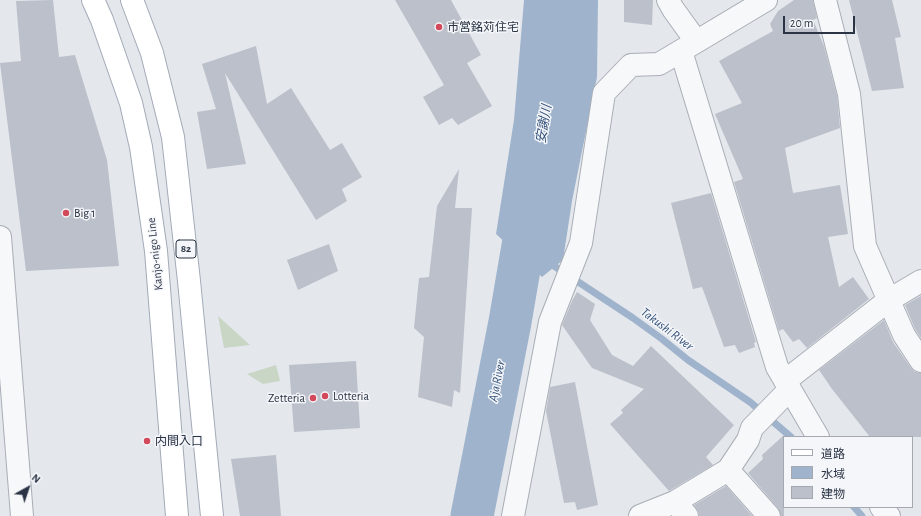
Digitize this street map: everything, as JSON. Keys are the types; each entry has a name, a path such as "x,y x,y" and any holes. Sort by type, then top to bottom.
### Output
{"main road":[{"name":"Kanjo-nigo Line","path":"93,0 102,20 131,103 141,147 156,252 177,516"},
{"name":"82","path":"132,0 152,53 172,137 190,288 212,516"}],"street":[{"path":"668,0 689,46 784,391 817,436"},
{"path":"513,516 550,322 581,243 604,93 631,65 659,64 766,0"},
{"path":"825,0 849,94 866,246 904,335 921,361"},
{"path":"0,237 22,516"},
{"path":"640,516 681,509 728,470 748,440 752,428 784,391 889,300 921,281"},
{"path":"728,470 769,516"},
{"path":"882,508 889,516"}],"green space":[{"path":"218,316 250,345 224,348"},
{"path":"276,365 280,381 263,384 247,374"}],"water":[{"name":"安謝川","path":"524,0 598,0 597,77 572,201 563,260 542,277 496,234 514,120"}],"building":[{"name":"Big 1","path":"53,0 59,57 75,55 107,160 119,266 26,271 0,63 21,61 16,1"},
{"path":"395,0 451,0 481,55 467,63 492,106 458,125 452,118 439,125 423,97 444,85"},
{"path":"624,0 653,0 652,25 624,22"},
{"path":"794,0 813,0 817,18 813,20 824,46 837,96 840,128 785,148 793,193 840,185 848,234 828,237 839,287 853,277 869,299 807,348 799,339 793,342 783,329 779,331 734,182 743,179 715,114 742,103 719,61 773,31 770,24 778,11"},
{"path":"849,0 892,0 901,37 895,38 904,88 872,91"},
{"path":"256,46 267,104 291,88 330,150 342,143 362,177 342,189 347,201 316,220 225,73 246,164 207,169 197,112 216,109 202,64"},
{"path":"459,169 455,208 472,208 460,393 454,390 452,407 418,397 424,337 414,328 419,278 429,277 437,206"},
{"path":"711,193 756,342 754,343 755,347 739,353 735,345 724,347 702,287 693,289 671,203"},
{"path":"329,244 338,271 298,290 287,260"},
{"path":"577,292 595,304 590,320 612,355 633,366 651,346 734,425 706,457 713,465 669,491 610,424 623,413 621,410 644,389 592,368 562,325"},
{"path":"921,296 921,338 915,329 905,305"},
{"path":"884,320 893,342 911,368 915,372 921,373 921,437 869,436 819,370"},
{"name":"Lotteria","path":"356,361 360,428 294,432 289,365"},
{"path":"575,382 598,505 577,510 575,502 564,503 546,411 550,387"},
{"path":"784,435 784,516 781,516 778,508 748,473 763,459 762,455"},
{"path":"276,455 281,516 240,516 231,459"},
{"path":"726,486 752,516 699,516 699,513 694,505"}],"waterway":[{"name":"Aja River","path":"472,516 510,322 531,199"},
{"name":"Takushi River","path":"548,262 633,318 688,360 750,402 790,436"},
{"name":"Takushi River","path":"855,508 862,516"}],"place":[{"name":"市営銘苅住宅","path":"439,27"},
{"name":"Big 1","path":"66,213"},
{"name":"Lotteria","path":"325,396"},
{"name":"Zetteria","path":"313,398"},
{"name":"内間入口","path":"147,441"}]}
